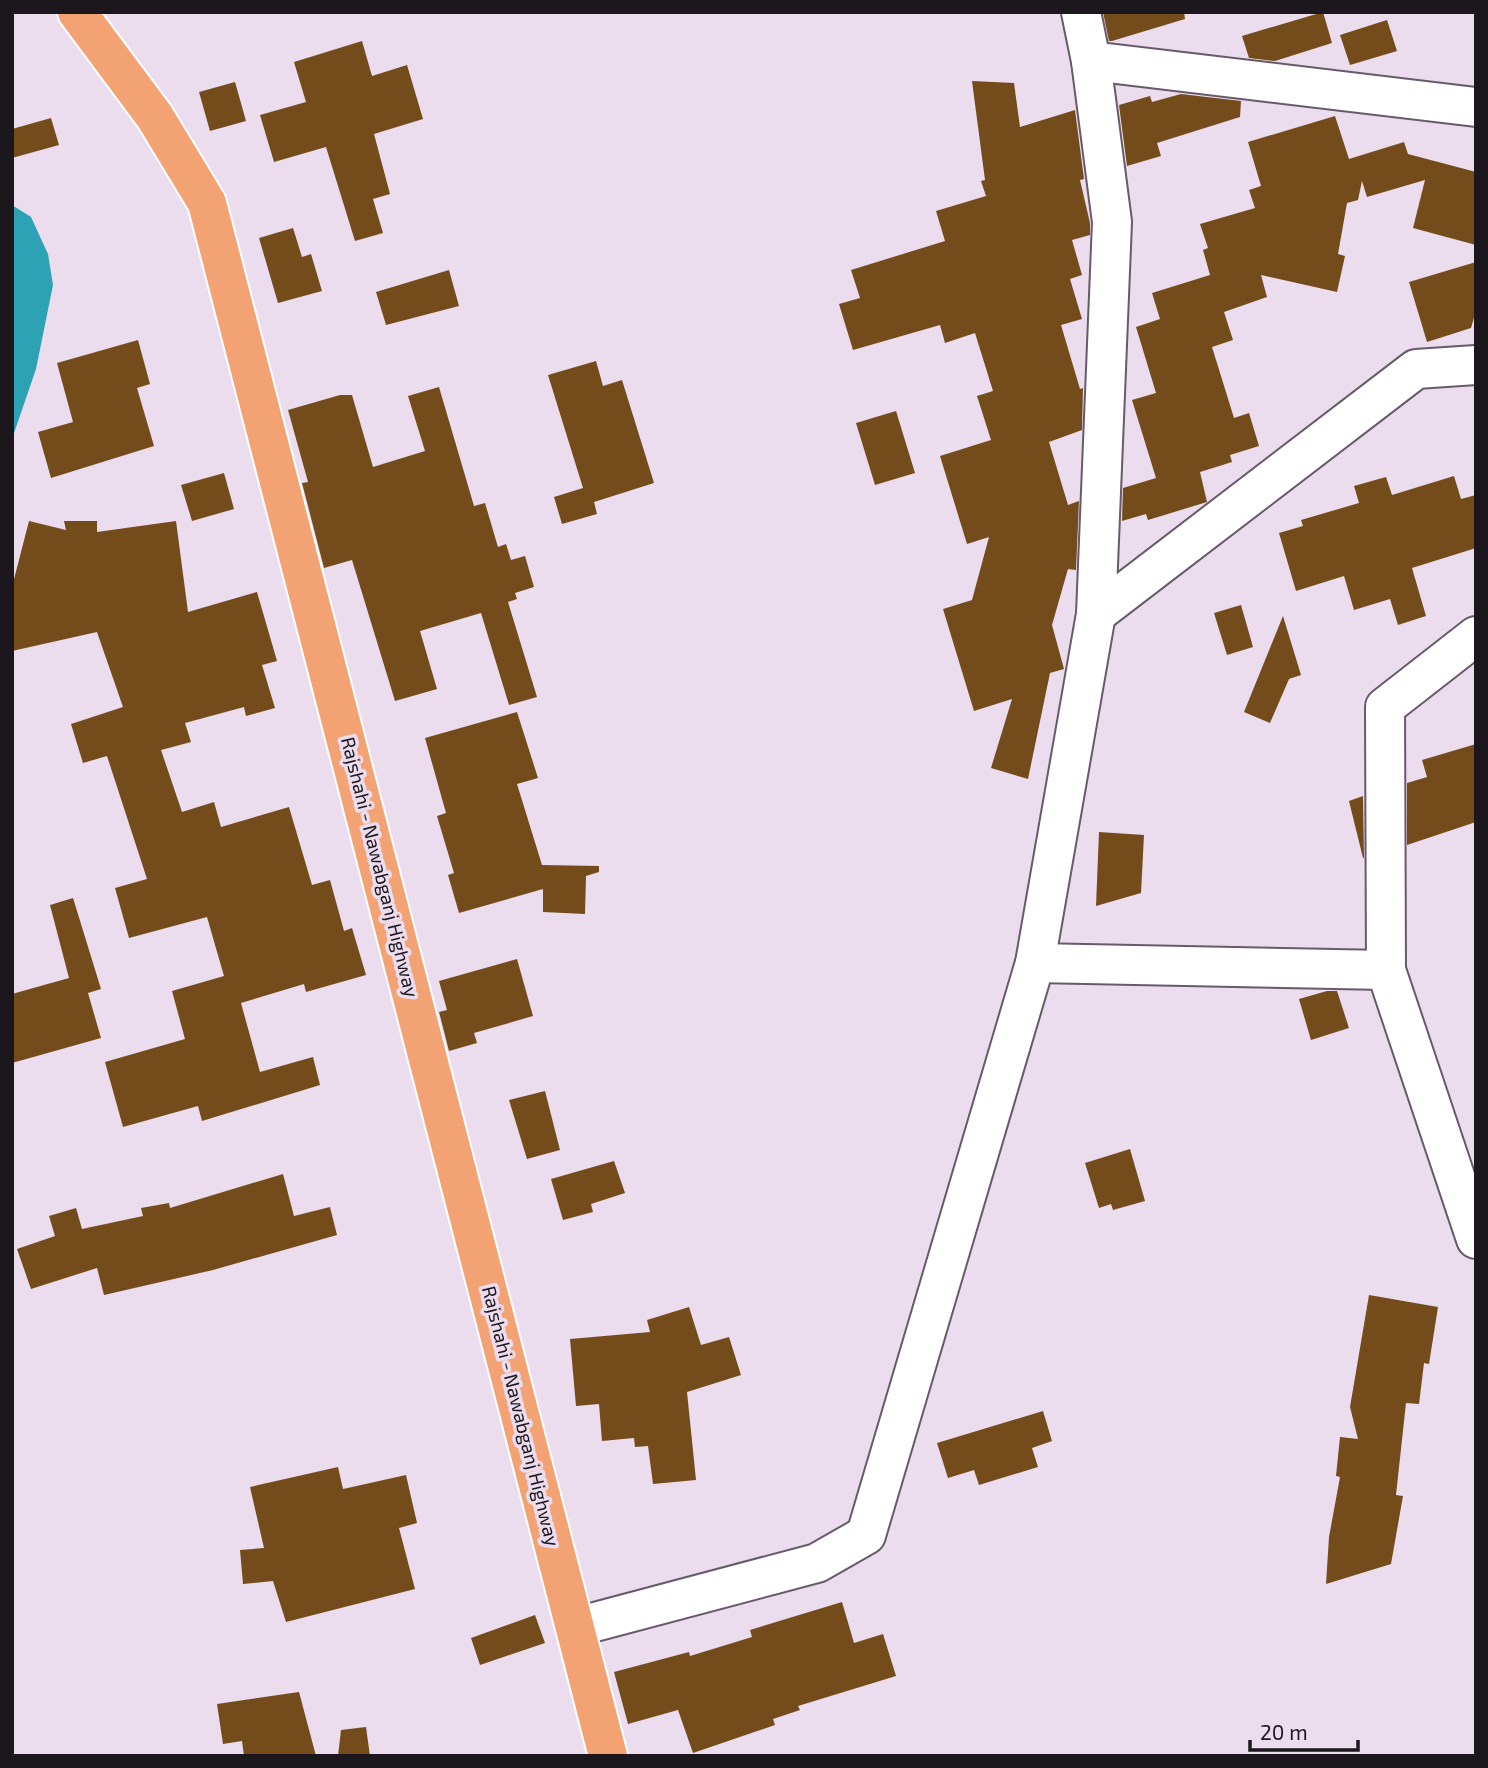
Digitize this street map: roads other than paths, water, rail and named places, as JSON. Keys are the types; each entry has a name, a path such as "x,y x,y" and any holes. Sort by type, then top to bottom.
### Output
{"highway":[{"name":"Rajshahi - Nawabganj Highway","path":"77,12 155,117 207,203 608,1756"}],"street":[{"path":"576,1627 817,1563 866,1535 1035,963 1096,614 1112,222 1091,61 1081,12"},
{"path":"1091,61 1476,107"},
{"path":"1096,614 1416,369 1476,365"},
{"path":"1476,636 1385,707 1386,970 1476,1239"},
{"path":"1035,963 1386,970"}],"water":[{"path":"12,205 31,217 48,254 53,285 36,369 12,439"}]}
